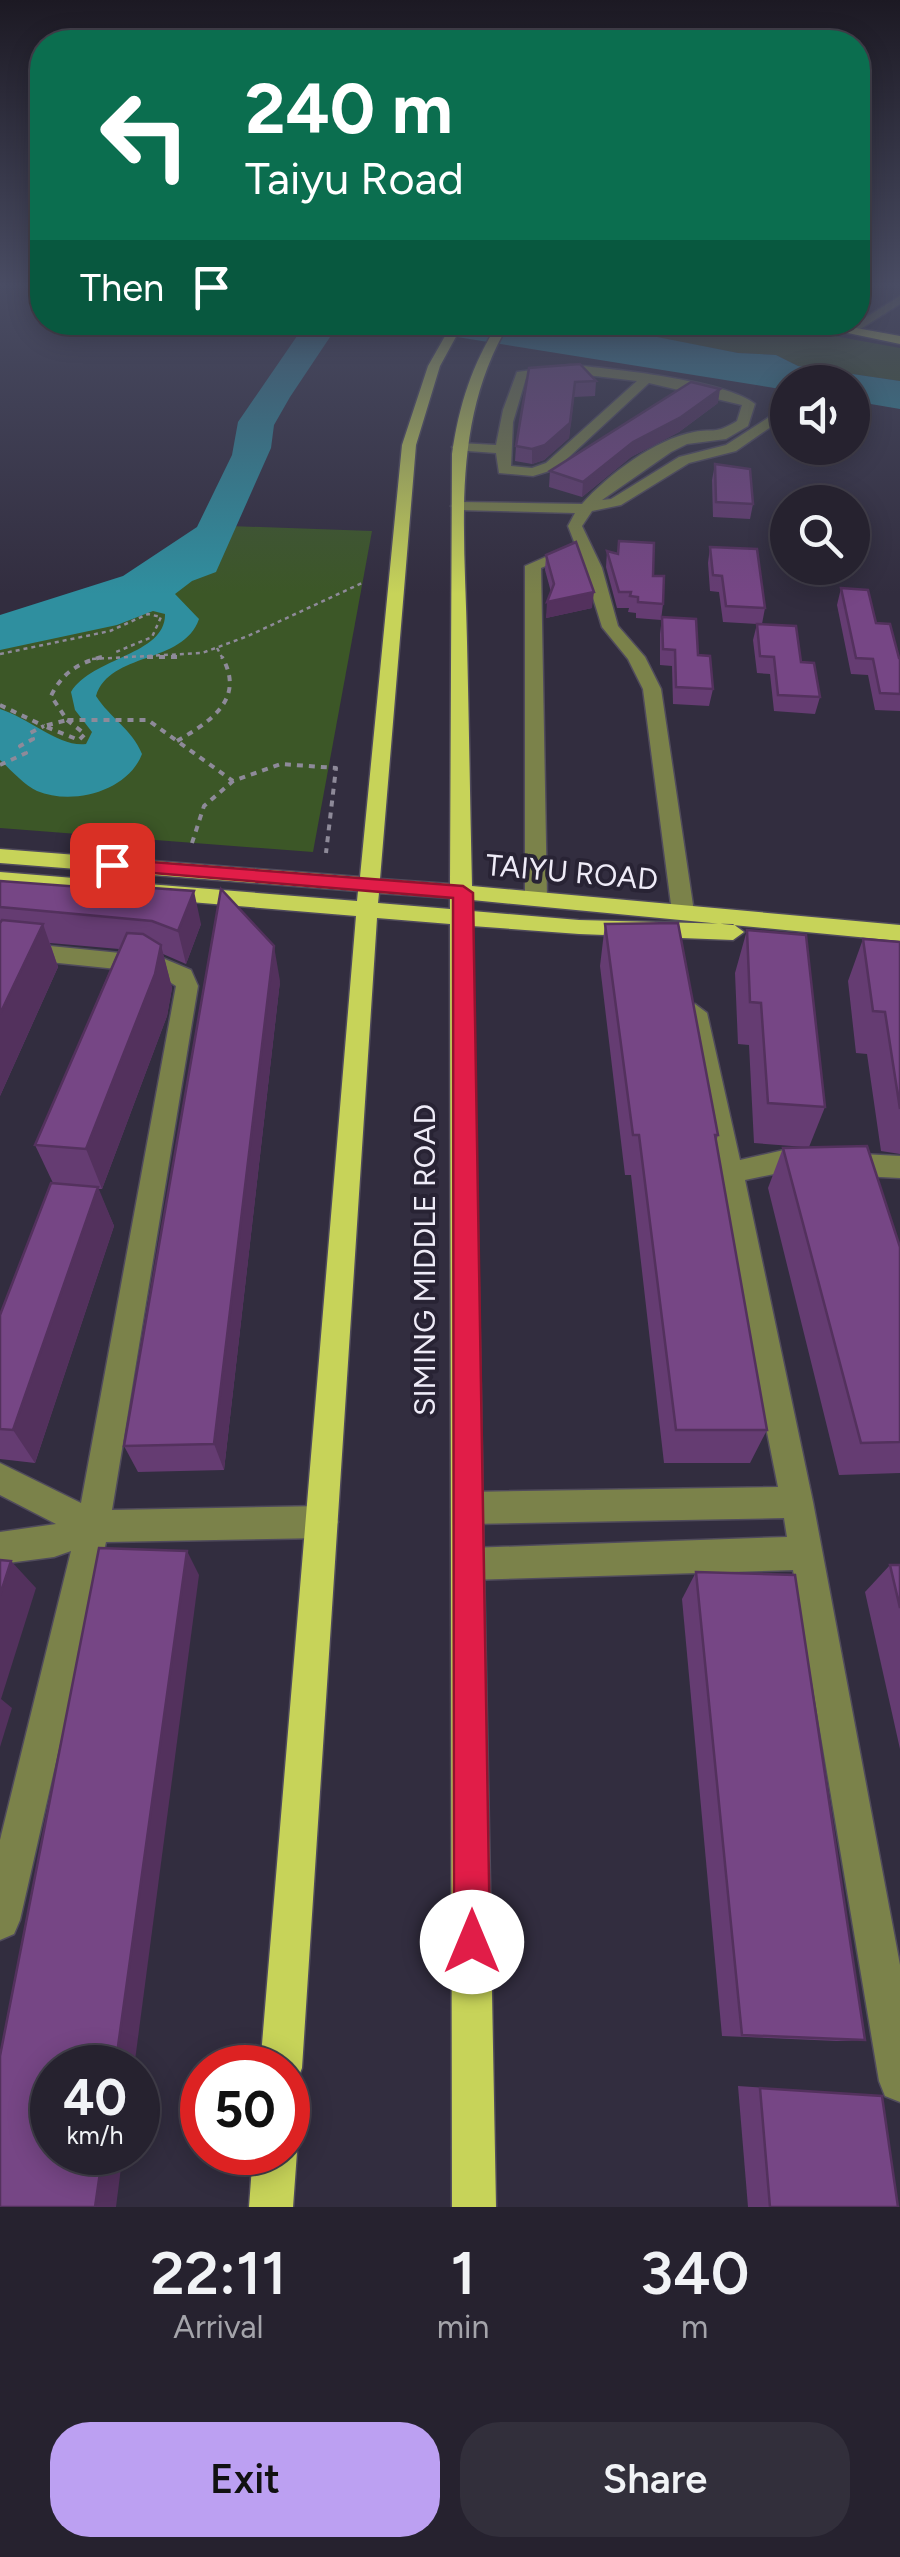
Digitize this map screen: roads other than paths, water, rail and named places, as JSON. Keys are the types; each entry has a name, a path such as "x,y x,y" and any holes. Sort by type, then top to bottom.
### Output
{"main road":[{"path":"283,2045 368,898 410,445 426,388"},
{"name":"SIMING MIDDLE ROAD","path":"470,388 462,418 458,506 474,2207"},
{"name":"TAIYU ROAD","path":"0,856 464,906 579,928 782,933 900,942"},
{"name":"TAIYU ROAD","path":"0,880 368,898"},
{"name":"TAIYU ROAD","path":"464,906 536,898 900,933"},
{"path":"271,2207 273,2175"}],"street":[{"path":"517,388 502,449 504,470 518,490 581,509 616,502 684,460 731,448 770,421"},
{"path":"458,506 518,490 551,466 636,388"},
{"path":"683,388 738,398 749,404 743,424 721,436 685,440"},
{"path":"683,912 652,688 636,657 610,627 575,526 581,509 608,486 685,440 710,431"},
{"path":"460,448 502,449"},
{"path":"536,898 533,566 583,545"},
{"path":"0,948 160,965 183,976 186,986 93,1526 0,1920"},
{"path":"695,1013 732,1172 797,1502 900,2081"},
{"path":"732,1172 784,1161 900,1166"},
{"path":"0,1478 93,1526"},
{"path":"469,1508 797,1502"},
{"path":"0,1548 54,1541 93,1526 322,1522"},
{"path":"470,1564 806,1553"}],"water":[{"path":"261,388 296,388 274,425 271,448 216,572 192,581 175,594 199,619 191,634 163,652 116,671 96,696 138,745 142,754 135,767 112,786 82,796 37,791 0,760 0,709 55,737 86,744 92,732 75,710 71,692 95,671 154,639 165,614 153,611 117,625 0,650 0,615 123,576 197,527 232,455 238,422"},
{"path":"870,388 900,388 900,409 870,404"}]}
